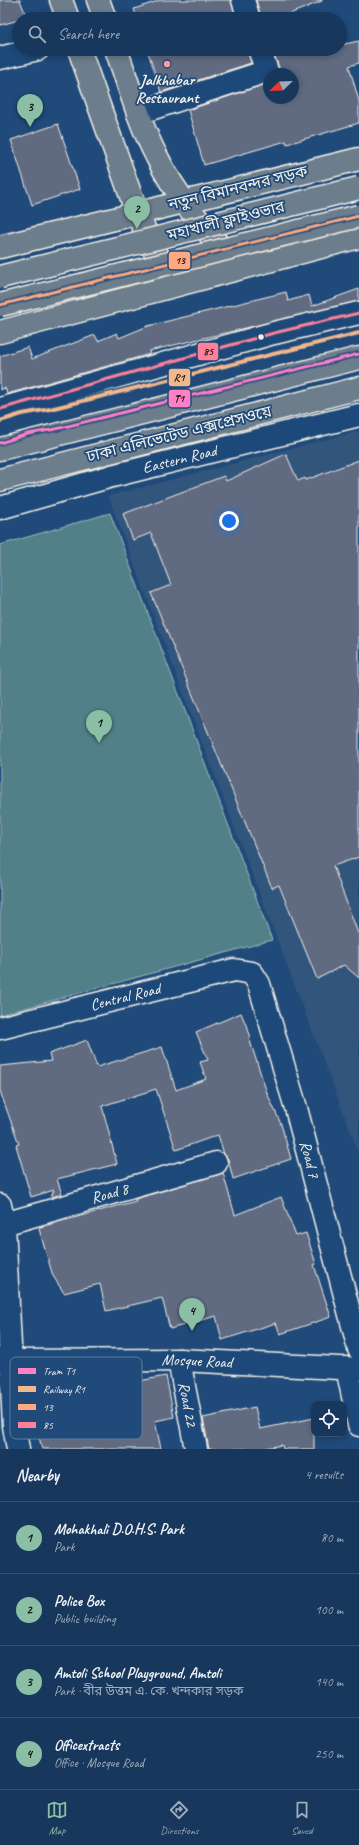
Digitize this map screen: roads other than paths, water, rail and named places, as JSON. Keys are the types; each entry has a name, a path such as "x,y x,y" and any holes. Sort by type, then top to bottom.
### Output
{"main road":[{"path":"61,0 65,12"},
{"path":"98,0 102,12"},
{"path":"81,56 137,213 152,246 174,285"},
{"path":"118,56 138,113 157,158 184,201 239,269"},
{"name":"নতুন বিমানবন্দর সড়ক","path":"0,247 359,159"},
{"name":"মহাখালী ফ্লাইওভার","path":"0,276 359,188"},
{"name":"মহাখালী ফ্লাইওভার","path":"0,305 359,216"},
{"path":"0,332 359,237"},
{"name":"ঢাকা এলিভেটেড এক্সপ্রেসওয়ে","path":"0,449 359,358"},
{"name":"ঢাকা এলিভেটেড এক্সপ্রেসওয়ে","path":"0,480 359,388"}],"street":[{"path":"243,0 247,12"},
{"path":"0,58 12,55"},
{"path":"138,113 267,71 262,56"},
{"path":"0,409 274,333 359,313"},
{"name":"Eastern Road","path":"0,508 112,476 359,415"},
{"name":"Central Road","path":"0,1028 234,970 252,973"},
{"name":"Road 7","path":"252,973 259,984 296,1108 359,1349"},
{"name":"Road 8","path":"2,1215 216,1163"},
{"path":"2,1215 6,1360 10,1393"},
{"name":"Mosque Road","path":"142,1360 179,1360 353,1368"},
{"name":"Road 22","path":"179,1360 196,1449"},
{"path":"353,1368 359,1425"},
{"path":"16,1439 18,1449"}],"tram line":[{"name":"T1","path":"0,443 28,434 56,429 359,354"}],"rail line":[{"name":"R1","path":"0,421 22,414 50,409 359,333"}],"place":[{"name":"Jalkhabar Restaurant","path":"167,64"},
{"name":"Amtoli School Playground, Amtoli","path":"30,127"},
{"name":"Police Box","path":"137,229"},
{"name":"Mohakhali D.O.H.S. Park","path":"99,743"},
{"name":"Officextracts","path":"192,1331"}]}
